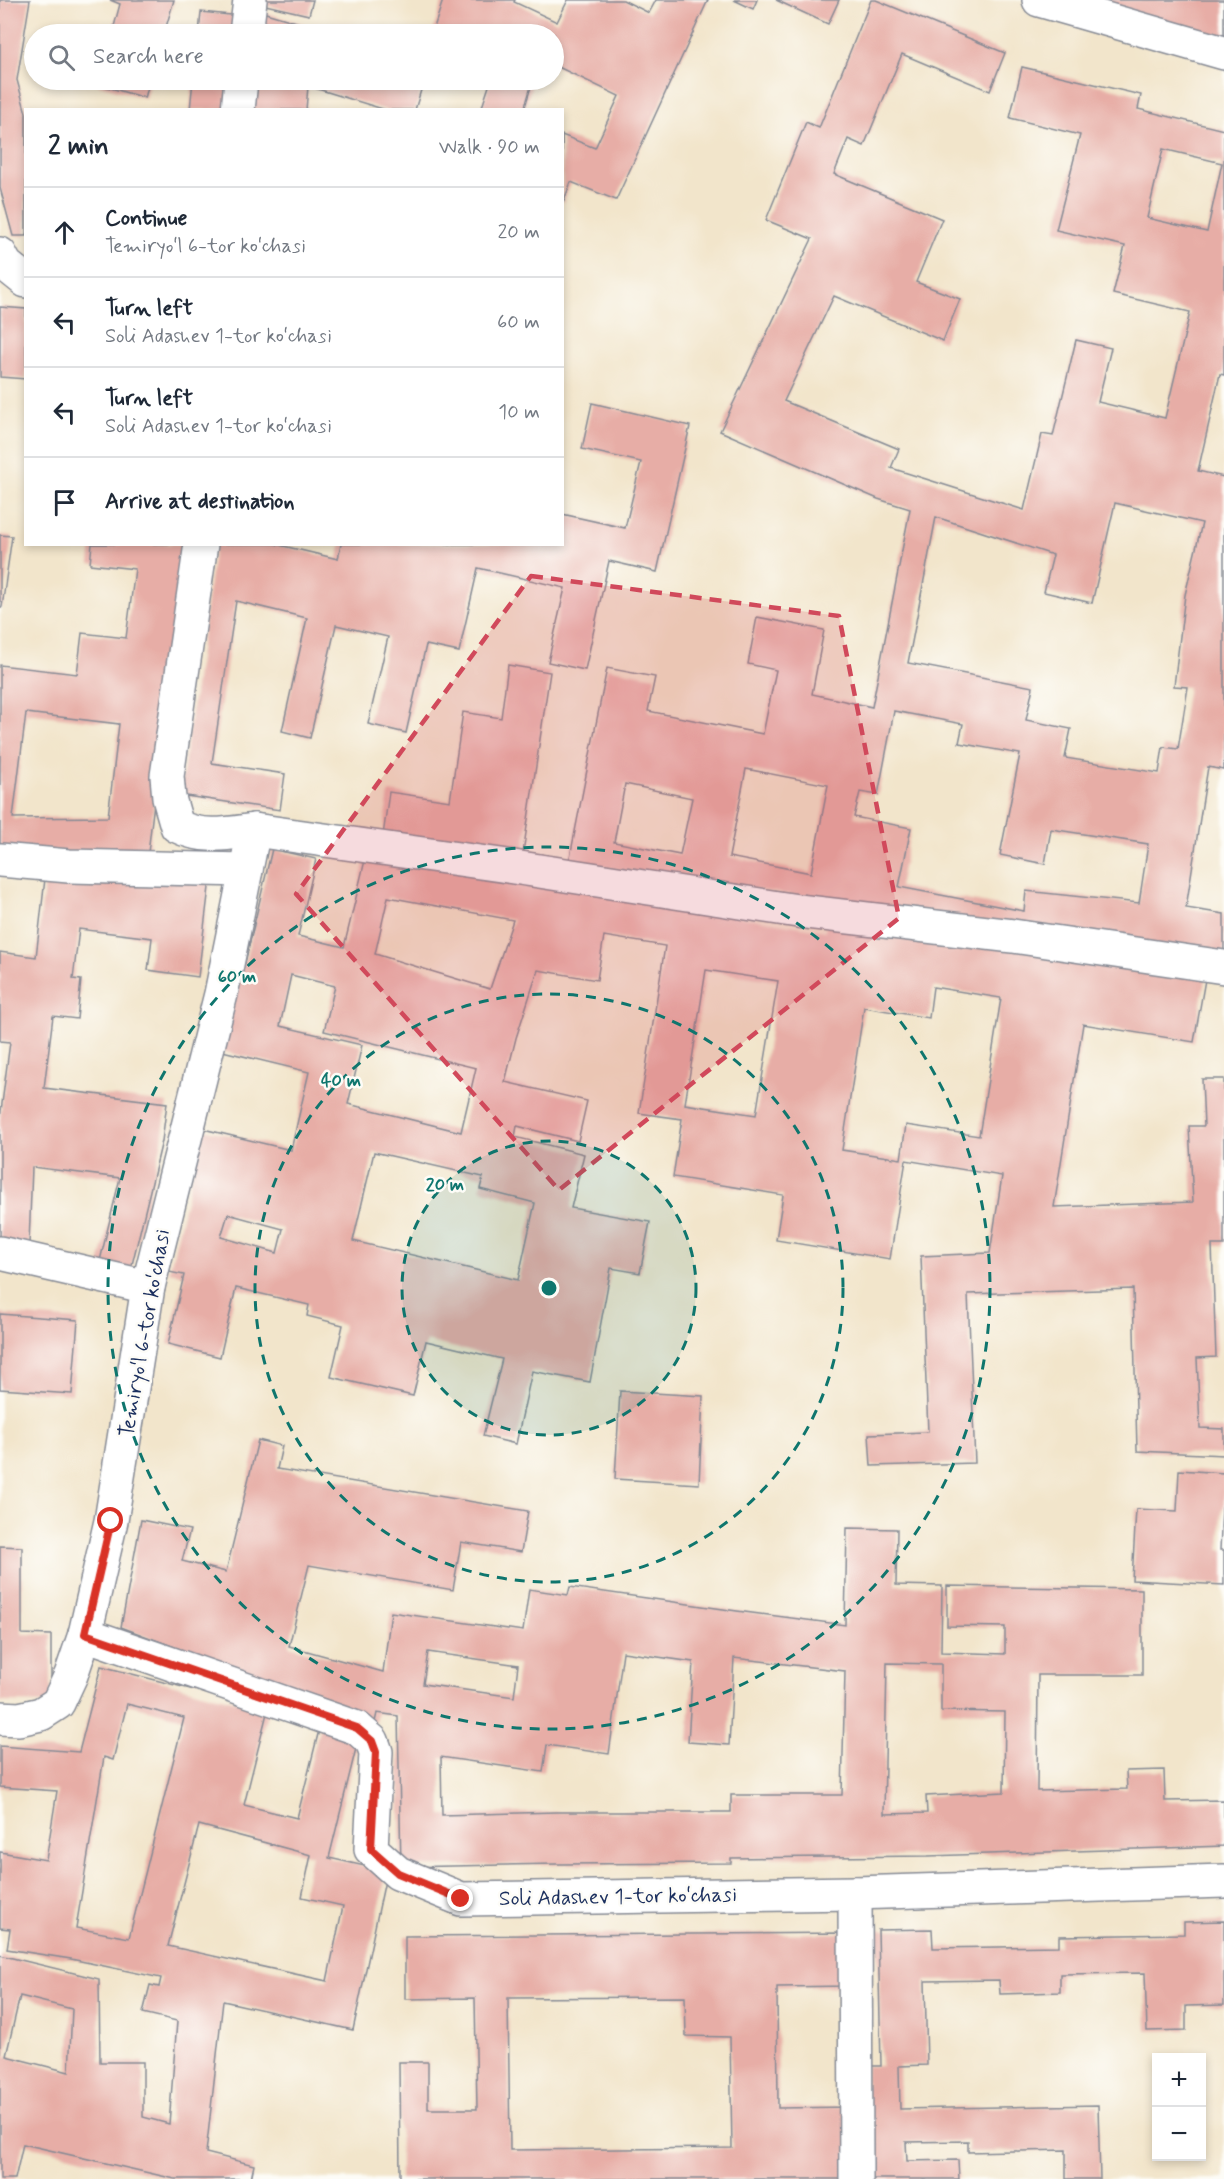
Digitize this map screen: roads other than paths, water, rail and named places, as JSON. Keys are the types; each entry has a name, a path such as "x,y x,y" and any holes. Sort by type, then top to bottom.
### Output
{"street":[{"path":"247,24 250,0"},
{"path":"1039,0 1224,53"},
{"path":"238,108 240,90"},
{"path":"0,254 6,264 24,279"},
{"path":"201,546 167,776 169,798 177,826 191,833 219,835 254,830 798,911 1013,936 1224,967"},
{"name":"Temiryoʻl 6-tor koʻchasi","path":"0,1718 19,1719 41,1714 58,1703 71,1675 85,1634 111,1521 148,1287 221,993 254,830"},
{"path":"0,860 69,866 246,870"},
{"path":"0,1252 148,1287"},
{"name":"Soli Adashev 1-tor koʻchasi","path":"85,1634 357,1728 372,1741 376,1752 371,1849 398,1873 461,1899 855,1893 1224,1881"},
{"path":"855,1893 856,2179"}]}
